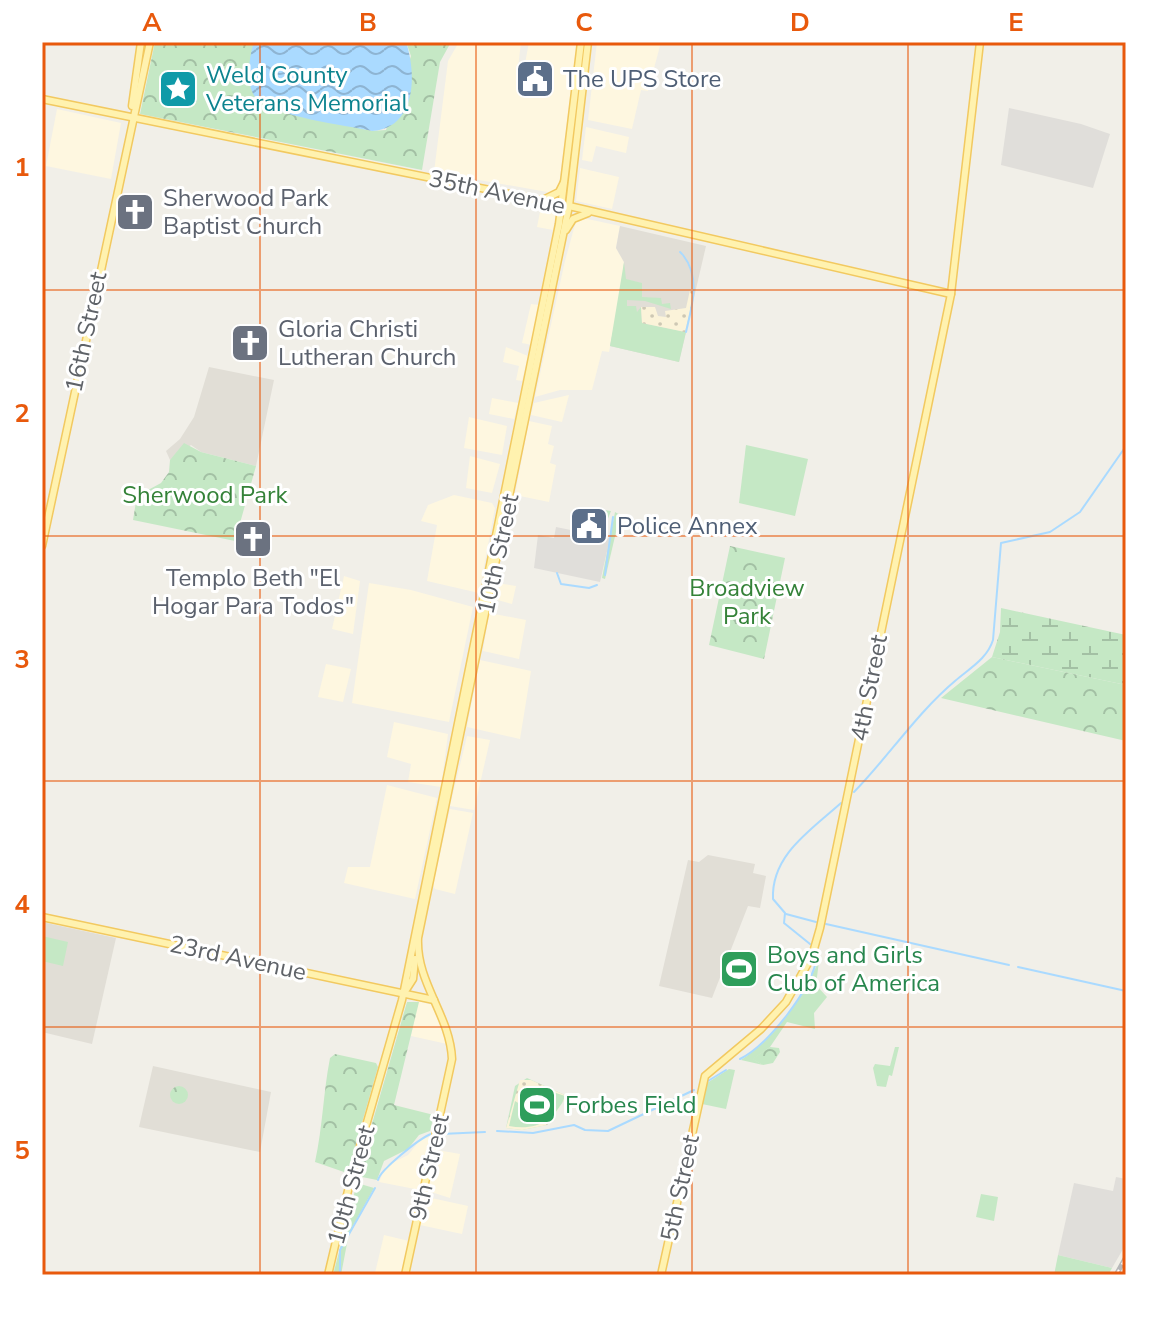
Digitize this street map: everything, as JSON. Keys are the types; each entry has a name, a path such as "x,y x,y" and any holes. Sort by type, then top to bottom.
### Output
{"main road":[{"name":"16th Street","path":"132,118 141,42"},
{"name":"16th Street","path":"42,546 150,42"},
{"name":"10th Street","path":"452,1059 446,1025 413,954 544,327 549,275 566,206 566,175 581,42"},
{"name":"10th Street","path":"328,1275 351,1178 403,993 413,979 413,954 424,881 518,424 562,240 588,42"},
{"name":"4th Street","path":"721,1062 774,1015 794,990 815,946 951,294 980,42"},
{"name":"35th Avenue","path":"42,99 541,200 951,294"},
{"path":"541,200 559,192 566,175"},
{"path":"562,240 573,219 589,212"},
{"path":"525,392 525,417"},
{"path":"518,424 522,428 519,449"},
{"path":"424,881 427,894"},
{"name":"23rd Avenue","path":"42,917 434,1000"},
{"path":"380,989 402,982 413,954"},
{"name":"9th Street","path":"405,1275 452,1059"},
{"name":"5th Street","path":"661,1275 703,1082 721,1062"}],"shaded area":[{"path":"459,42 521,42 518,68 524,69 529,42 577,42 559,185 553,193 434,172 448,61"},
{"path":"597,42 661,42 648,91 641,90 632,129 588,120"},
{"path":"1009,108 1081,124 1110,134 1093,188 1001,165"},
{"path":"57,109 121,123 111,179 46,166"},
{"path":"586,127 629,137 626,153 596,146 592,162 582,160"},
{"path":"580,168 619,177 612,209 576,201"},
{"path":"541,207 556,213 553,230 537,227"},
{"path":"583,218 620,226 616,248 624,262 622,288 609,352 602,351 592,390 560,390 535,397 565,261 576,221"},
{"path":"620,226 706,246 679,362 610,346 622,288 624,262 616,248"},
{"path":"531,304 539,305 532,345 522,343"},
{"path":"506,347 528,356 522,381 516,380 519,366 503,362"},
{"path":"209,367 274,380 256,466 201,452 191,445 170,460 166,451 180,439 194,417"},
{"path":"569,395 562,422 531,415 534,403"},
{"path":"492,398 518,403 514,419 489,414"},
{"path":"469,417 507,426 502,455 464,448"},
{"path":"529,421 552,426 548,444 554,446 550,463 556,465 549,502 515,495"},
{"path":"470,456 500,464 492,493 466,488"},
{"path":"454,495 492,503 495,508 479,593 427,581 437,525 421,521 428,505"},
{"path":"556,527 610,538 600,582 534,568 538,535 554,538"},
{"path":"344,576 360,581 353,634 332,629"},
{"path":"369,583 411,590 473,607 449,722 352,703"},
{"path":"497,583 516,586 512,604 494,599"},
{"path":"489,613 526,620 519,659 483,651"},
{"path":"480,660 531,671 520,739 467,727"},
{"path":"326,664 351,669 343,702 318,697"},
{"path":"394,722 448,734 441,787 408,782 411,764 387,757"},
{"path":"467,736 490,740 474,810 450,806"},
{"path":"387,785 437,798 415,899 344,883 348,867 370,867"},
{"path":"450,809 473,813 455,894 435,889 433,885"},
{"path":"708,855 755,864 753,873 766,876 760,908 748,906 712,998 659,986 688,860 699,862"},
{"path":"42,922 116,938 92,1044 42,1032"},
{"path":"418,1001 432,1005 447,1044 411,1036"},
{"path":"153,1066 271,1092 260,1152 139,1127"},
{"path":"432,1136 420,1190 379,1182 386,1166 408,1155 420,1140"},
{"path":"437,1150 460,1154 450,1198 428,1191"},
{"path":"1116,1177 1126,1179 1126,1244 1112,1268 1058,1255 1074,1183 1113,1191"},
{"path":"427,1197 468,1206 462,1234 420,1225"},
{"path":"384,1235 409,1241 401,1275 375,1273"}],"green space":[{"path":"155,42 254,42 255,97 271,108 372,131 386,130 411,56 406,42 451,42 440,62 422,170 140,114"},
{"path":"624,262 626,279 642,283 642,297 661,298 662,304 670,303 671,309 645,301 627,300 627,306 636,306 637,312 641,307 642,323 686,332 679,362 610,346"},
{"name":"Sherwood Park","path":"184,443 201,452 256,466 235,541 133,520 137,496 161,483 169,472 170,460"},
{"path":"746,445 808,459 795,516 739,503"},
{"path":"577,508 611,511 607,521 575,515"},
{"path":"615,512 620,515 605,579 602,578"},
{"name":"Broadview Park","path":"730,546 785,558 764,659 709,645"},
{"path":"1001,608 1126,635 1126,685 992,657 1000,632"},
{"path":"992,657 1126,685 1126,741 941,698"},
{"path":"42,936 68,942 63,966 42,961"},
{"path":"819,961 816,985 827,997 814,1013 815,1029 787,1022 770,1047 753,1059 763,1065 741,1060 766,1040 787,1016"},
{"path":"407,1002 419,1002 394,1105 434,1115 430,1131 419,1135 408,1149 384,1161 377,1180 357,1176"},
{"path":"770,1047 779,1048 780,1052 773,1063 763,1065 752,1059"},
{"path":"895,1047 899,1047 892,1076 889,1075 886,1087 877,1086 873,1068 875,1064 890,1066"},
{"path":"335,1054 376,1063 378,1067 349,1168 344,1172 315,1162 330,1058"},
{"path":"729,1069 735,1070 726,1109 702,1104 707,1083"},
{"name":"Forbes Field","path":"527,1078 567,1096 547,1125 522,1130 506,1128 515,1086"},
{"path":"179,1086 188,1095 179,1104 170,1095"},
{"path":"357,1183 374,1188 349,1233 341,1275 333,1275"},
{"path":"981,1194 998,1197 994,1221 976,1217"},
{"path":"1058,1255 1112,1268 1108,1275 1054,1275"}],"sand":[{"path":"690,290 694,294 685,332 642,323 641,307 655,307 658,316 666,317 665,311 686,308"},
{"path":"520,1080 531,1080 567,1096 561,1104 565,1096 541,1088 541,1098 535,1105 523,1106 515,1101 509,1126 535,1126 555,1113 547,1125 522,1130 506,1128"}],"water":[{"path":"254,42 406,42 412,69 410,98 397,120 387,128 372,131 278,110 256,98 250,86"}],"waterway":[{"path":"683,255 689,264 693,283 686,332"},
{"path":"854,792 928,707 987,653 993,640 1001,543 1050,532 1080,512 1126,446"},
{"path":"605,575 613,517"},
{"path":"557,573 561,584 589,588 597,585"},
{"path":"810,944 784,923 785,913 773,899 774,883 786,856 795,845 841,803"},
{"path":"786,914 816,922"},
{"path":"826,924 1009,965"},
{"path":"740,1059 763,1042 787,1015 807,984 817,957"},
{"path":"1018,967 1126,991"},
{"path":"708,1081 726,1070"},
{"path":"497,1131 533,1133 574,1125 585,1130 608,1131 694,1090"},
{"path":"441,1134 485,1132"},
{"path":"378,1180 401,1155 431,1134"},
{"path":"340,1275 340,1250 375,1188"}],"railway":[{"path":"1116,1275 1126,1257"}],"place":[{"name":"The UPS Store","path":"535,79"},
{"name":"Weld County Veterans Memorial","path":"178,89"},
{"name":"Sherwood Park Baptist Church","path":"135,212"},
{"name":"Gloria Christi Lutheran Church","path":"250,343"},
{"name":"Police Annex","path":"589,526"},
{"name":"Templo Beth \"El Hogar Para Todos\"","path":"253,539"},
{"name":"Boys and Girls Club of America","path":"739,969"},
{"name":"Forbes Field","path":"537,1105"}]}
